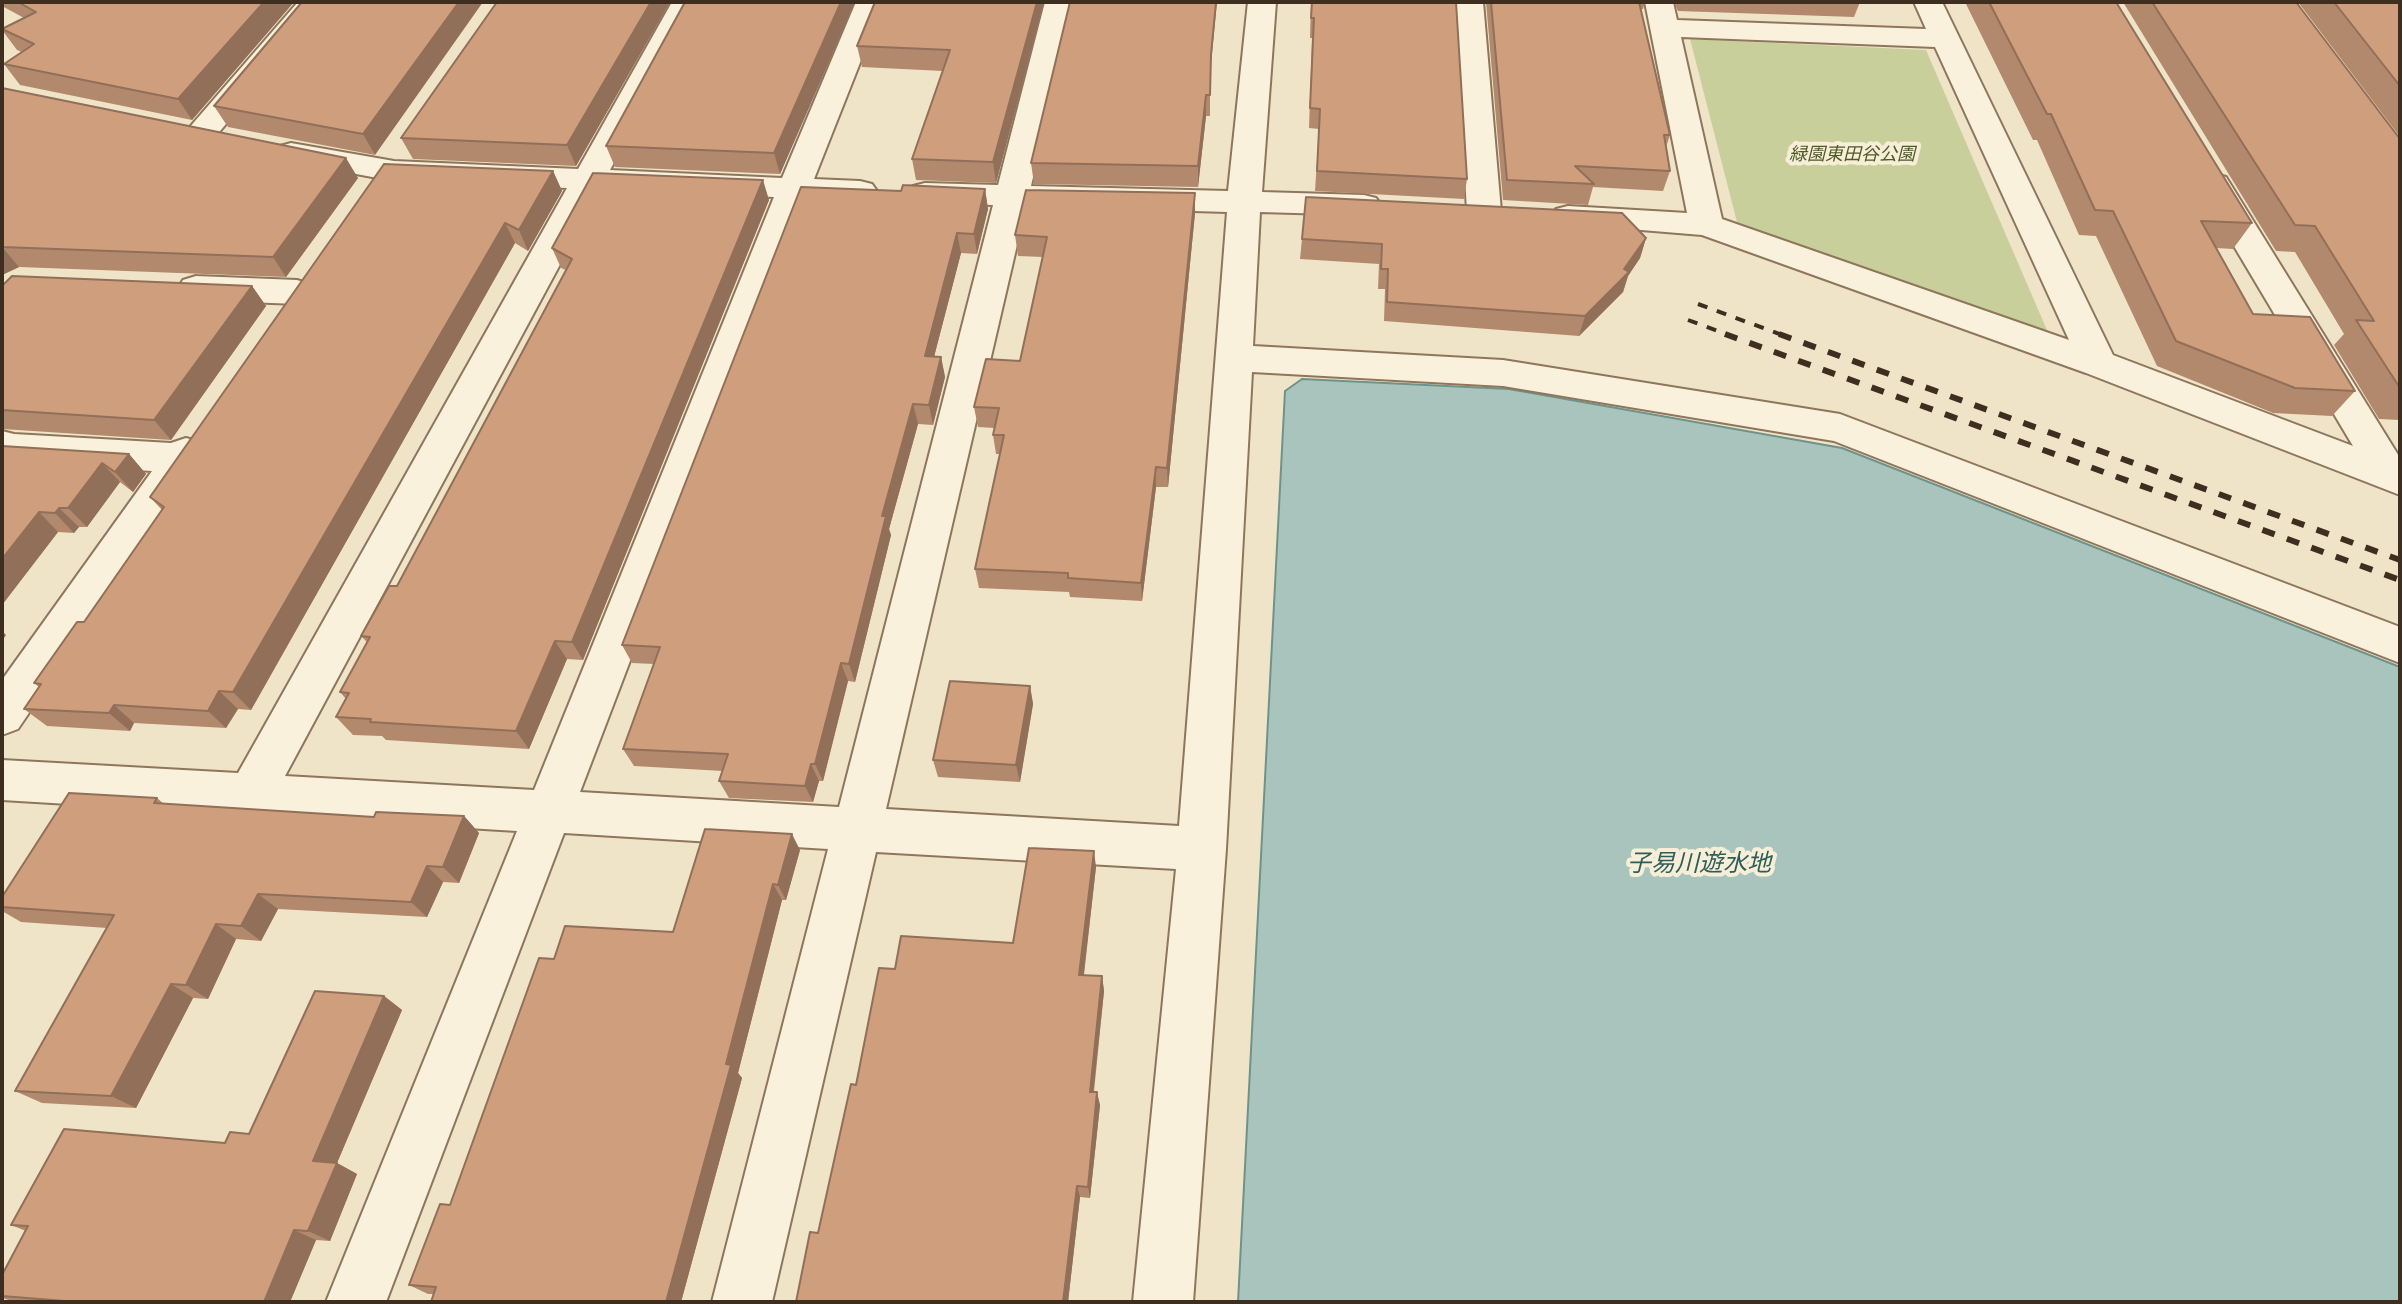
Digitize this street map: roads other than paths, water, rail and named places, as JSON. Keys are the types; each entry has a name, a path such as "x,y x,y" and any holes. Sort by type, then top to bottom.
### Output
{"street":[{"path":"313,2 215,138 392,156 586,181 1389,207"},
{"path":"251,794 686,2"},
{"path":"356,1302 870,2"},
{"path":"742,1302 1059,2"},
{"path":"1163,1302 1202,849 1244,203 1262,2"},
{"path":"1469,2 1496,212 1706,225 2099,364 2395,479"},
{"path":"1928,2 2099,364"},
{"path":"1706,225 1662,15 1945,39"},
{"path":"2195,151 2395,479"},
{"path":"357,206 392,156"},
{"path":"158,286 306,280 271,330"},
{"path":"1236,358 1503,373 1840,428 2400,645"},
{"path":"2,716 209,420"},
{"path":"2,445 4,448 182,458"},
{"path":"2,780 1202,849"}],"water":[{"name":"子易川遊水地","path":"1302,379 1509,389 1842,448 2400,667 2400,1302 1238,1302 1285,391"}],"railway":[{"path":"1698,304 1785,336"},
{"path":"1688,320 1731,336"},
{"path":"1725,334 2400,580"},
{"path":"1779,334 2400,560"}],"park label":[{"name":"緑園東田谷公園","path":"1852,155"}]}
